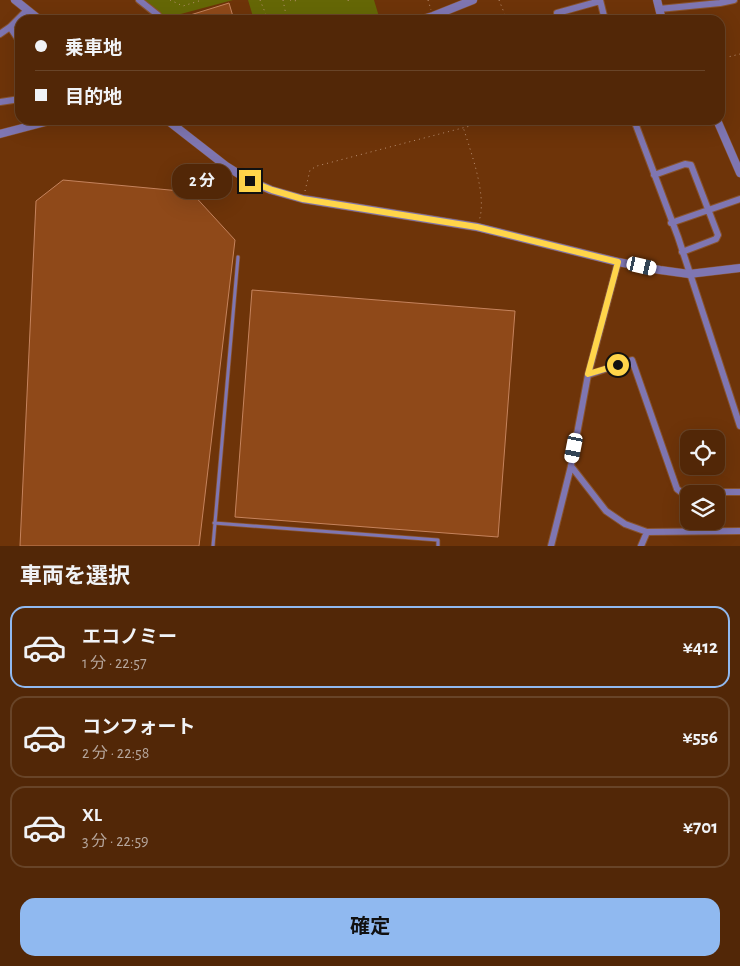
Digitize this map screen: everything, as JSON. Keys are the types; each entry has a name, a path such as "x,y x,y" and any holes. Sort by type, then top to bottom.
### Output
{"street":[{"path":"15,0 34,15"},
{"path":"139,0 158,15"},
{"path":"436,15 473,0"},
{"path":"657,0 661,15"},
{"path":"659,9 734,0"},
{"path":"561,15 600,1 604,15"},
{"path":"22,15 27,10"},
{"path":"0,34 15,22"},
{"path":"10,27 15,34"},
{"path":"0,102 15,100"},
{"path":"0,134 34,125"},
{"path":"173,125 226,166 250,181 303,199 477,227 618,262 660,270 689,274 740,268"},
{"path":"636,125 682,252 740,426"},
{"path":"720,125 740,173"},
{"path":"654,175 685,164 691,165 718,235 716,239 682,252"},
{"path":"671,223 740,199"},
{"path":"551,546 571,466 588,374 618,262"},
{"path":"588,374 632,360 677,489 681,492 740,492"},
{"path":"571,466 606,511 625,524 647,532 740,531"},
{"path":"641,546 647,532"}],"lane":[{"path":"213,546 238,257"},
{"path":"214,523 438,540 438,546"}],"path":[{"path":"170,0 183,6 202,0"},
{"path":"260,0 266,15"},
{"path":"283,0 286,15"},
{"path":"290,0 299,0"},
{"path":"428,0 433,15"},
{"path":"499,0 505,15"},
{"path":"725,58 740,54"},
{"path":"463,125 482,193 481,215 477,227"},
{"path":"303,199 310,170 317,166 475,125"}],"shaded area":[{"path":"143,0 233,0 177,15 158,15"},
{"path":"248,0 374,0 378,15 252,15"}],"building":[{"path":"229,3 233,15 190,15"},
{"path":"63,180 191,192 235,240 199,546 20,546 36,201"},
{"path":"252,290 515,311 498,537 235,517"}],"route":[{"path":"250,181 303,199 477,227 618,262 588,374 618,365"}]}
